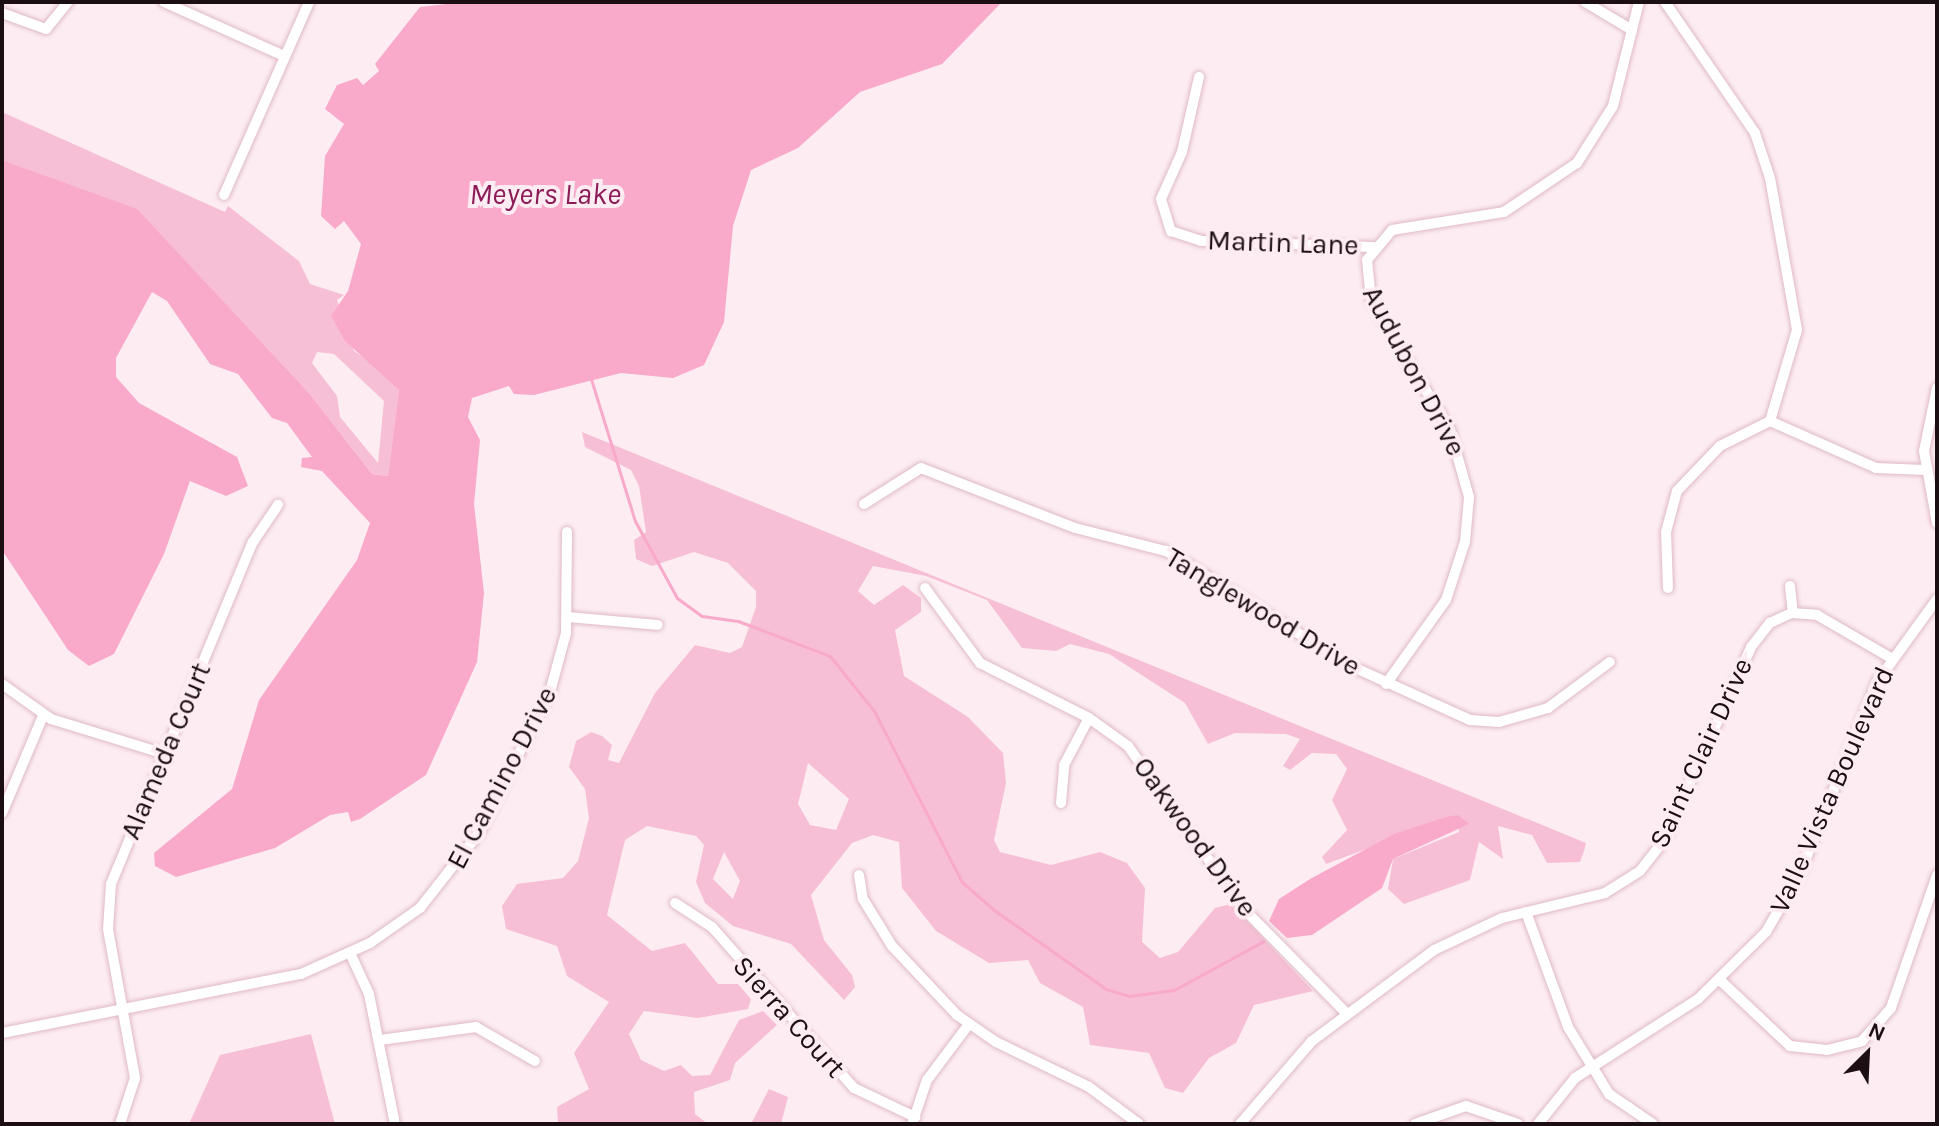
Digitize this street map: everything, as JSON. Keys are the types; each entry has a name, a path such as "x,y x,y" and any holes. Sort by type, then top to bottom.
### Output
{"street":[{"path":"2,13 50,28 68,2"},
{"path":"164,2 284,56"},
{"path":"224,195 309,2"},
{"path":"1585,2 1632,30"},
{"name":"Audubon Drive","path":"1386,684 1446,600 1467,533 1469,497 1450,430 1368,293 1364,271 1373,247 1399,227 1504,212 1570,170 1607,122 1639,2"},
{"path":"1665,2 1755,133 1770,178 1797,330 1770,421 1720,446 1677,491 1666,532 1668,588"},
{"name":"Martin Lane","path":"1199,77 1161,208 1171,231 1192,240 1373,247"},
{"path":"1937,388 1925,470 1937,523"},
{"path":"1770,421 1876,468 1925,470"},
{"name":"Tanglewood Drive","path":"864,504 921,468 1086,531 1166,551 1386,684 1436,709 1492,722 1548,708 1610,662"},
{"name":"Alameda Court","path":"120,1124 135,1078 108,899 253,542 278,505"},
{"name":"El Camino Drive","path":"2,1033 290,978 350,953 420,908 469,850 550,692 567,617 567,532"},
{"path":"1790,586 1793,613 1824,618 1891,658"},
{"name":"Oakwood Drive","path":"925,588 980,663 1089,718 1144,763 1243,908 1347,1014"},
{"name":"Valle Vista Boulevard","path":"1538,1124 1591,1066 1721,981 1783,907 1891,658 1937,599"},
{"name":"Saint Clair Drive","path":"1240,1124 1304,1049 1445,943 1526,912 1605,893 1649,862 1755,639 1793,613"},
{"path":"567,617 658,625"},
{"path":"2,684 43,716 165,754"},
{"path":"2,813 43,716"},
{"path":"1061,803 1064,765 1089,718"},
{"path":"859,875 863,899 892,946 969,1024 1089,1087 1139,1124"},
{"path":"1721,981 1790,1046 1827,1050 1862,1041 1891,1008 1937,875"},
{"name":"Sierra Court","path":"675,903 712,927 854,1088 914,1121"},
{"path":"1526,912 1549,989 1591,1066 1617,1102 1653,1124"},
{"path":"350,953 380,1040 395,1124"},
{"path":"914,1121 927,1080 969,1024"},
{"path":"380,1040 476,1027 535,1061"},
{"path":"1415,1124 1466,1106 1518,1124"}],"shaded area":[{"path":"2,112 225,212 228,206 299,261 310,284 344,295 337,300 354,351 392,377 399,391 388,476 372,474 309,393 137,210 2,160","holes":["317,352 334,354 384,401 378,463 340,417 337,396 312,363"]},
{"path":"582,432 1586,843 1580,862 1547,863 1532,835 1498,826 1503,859 1479,842 1470,880 1404,904 1388,889 1393,859 1459,832 1458,815 1326,864 1322,857 1347,830 1332,800 1347,769 1336,754 1312,753 1290,770 1283,766 1300,739 1286,734 1235,733 1208,744 1185,703 1109,654 1070,644 1056,651 1022,648 987,600 926,576 873,566 858,591 874,605 903,585 921,598 921,612 895,630 904,676 968,717 1003,753 1006,783 994,840 1000,852 1051,865 1100,852 1127,863 1145,888 1142,942 1160,958 1178,952 1215,908 1231,904 1313,991 1254,1005 1236,1043 1209,1058 1183,1093 1165,1088 1149,1053 1090,1045 1083,1007 1040,983 1028,960 989,963 936,931 902,888 899,842 873,835 852,843 811,895 824,940 852,975 855,987 844,1000 791,944 733,926 705,903 696,882 704,845 696,836 647,826 625,840 607,915 652,951 685,943 718,984 738,984 751,999 748,1009 698,1018 644,1011 629,1034 641,1060 664,1071 681,1065 692,1076 710,1075 739,1020 763,1011 777,1025 735,1063 730,1080 694,1092 695,1114 708,1124 558,1124 557,1107 589,1089 574,1053 609,1002 567,976 557,946 506,929 502,906 517,884 563,878 578,861 589,818 585,789 569,767 576,741 591,732 602,736 612,745 608,760 619,763 655,693 695,645 730,653 742,647 756,607 756,591 728,563 694,552 652,566 636,559 634,540 646,532 639,486 631,470 585,447","holes":["808,763 849,799 836,830 810,825 798,804","724,852 740,881 733,899 713,879"]},
{"path":"311,1034 335,1124 189,1124 220,1055"},
{"path":"769,1089 788,1097 781,1124 751,1124"}],"water":[{"name":"Meyers Lake","path":"464,2 1002,2 942,64 860,92 798,148 751,170 733,226 724,322 704,365 673,378 621,373 534,395 514,394 509,386 472,398 468,417 480,440 474,504 484,593 477,662 426,775 360,819 351,822 348,812 330,815 275,848 176,877 155,866 154,853 232,789 259,700 357,560 370,523 322,471 301,467 302,458 312,457 287,423 272,418 238,374 210,364 167,301 152,292 116,358 116,377 139,403 237,457 248,486 226,496 190,481 164,554 114,654 89,666 68,650 2,550 2,160 137,209 309,393 372,474 388,476 399,390 345,341 331,316 348,291 361,244 344,221 335,229 321,216 325,156 344,124 325,109 337,85 357,78 363,85 379,71 375,64 420,7"},
{"path":"1458,815 1469,824 1393,859 1382,888 1312,935 1287,938 1269,921 1279,899 1310,879 1394,834"}],"waterway":[{"path":"591,379 635,521 677,598 702,616 738,621 830,656 874,711 962,882 994,910 1106,989 1129,996 1174,990 1264,941"}]}
